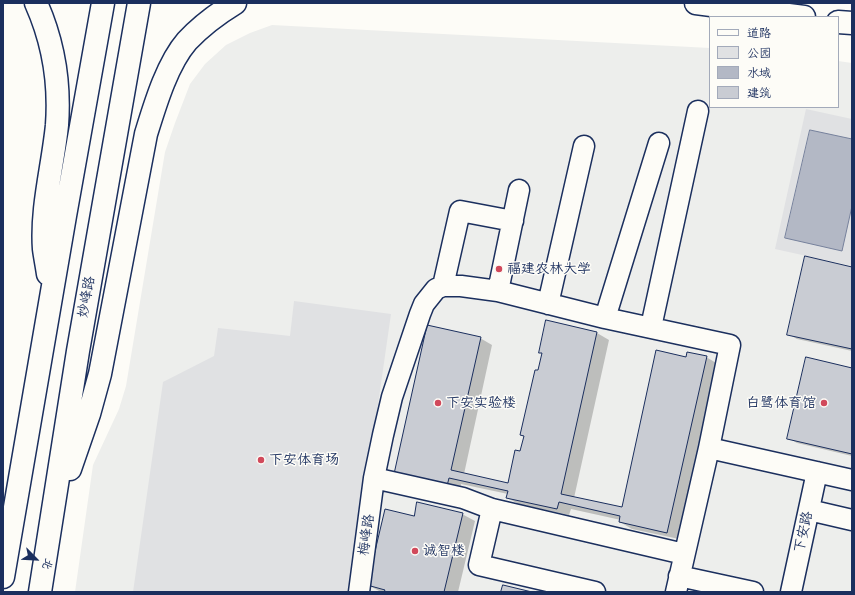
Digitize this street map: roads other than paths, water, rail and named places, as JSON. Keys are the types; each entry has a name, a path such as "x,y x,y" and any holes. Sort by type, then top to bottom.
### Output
{"main road":[{"path":"36,3 47,30 53,54 57,88 56,125 44,221 44,250 52,291"},
{"path":"3,577 103,3"},
{"name":"妙峰路","path":"40,592 100,222 139,3"},
{"path":"52,517 89,414 100,374 146,134 164,81 186,42 206,23 235,3"},
{"path":"696,3 796,16"},
{"path":"839,22 852,23"}],"street":[{"path":"651,327 698,111"},
{"path":"605,318 659,143"},
{"path":"548,304 584,146"},
{"path":"498,291 519,190"},
{"path":"513,221 460,211 443,286 461,286 498,291 605,318 730,345 709,448 678,584 753,592"},
{"name":"梅峰路","path":"359,592 374,478 390,405 410,340 424,304 436,289 443,286"},
{"path":"709,448 852,480"},
{"name":"下安路","path":"791,592 817,472"},
{"path":"374,478 463,498 492,510 684,554"},
{"path":"492,510 480,565 569,589 595,592"},
{"path":"809,510 852,520"}],"water":[{"path":"810,130 852,139 852,206 842,251 785,238"}],"place":[{"name":"福建农林大学","path":"499,269"},
{"name":"下安实验楼","path":"438,403"},
{"name":"白鹭体育馆","path":"824,403"},
{"name":"下安体育场","path":"261,460"},
{"name":"诚智楼","path":"415,551"}]}
